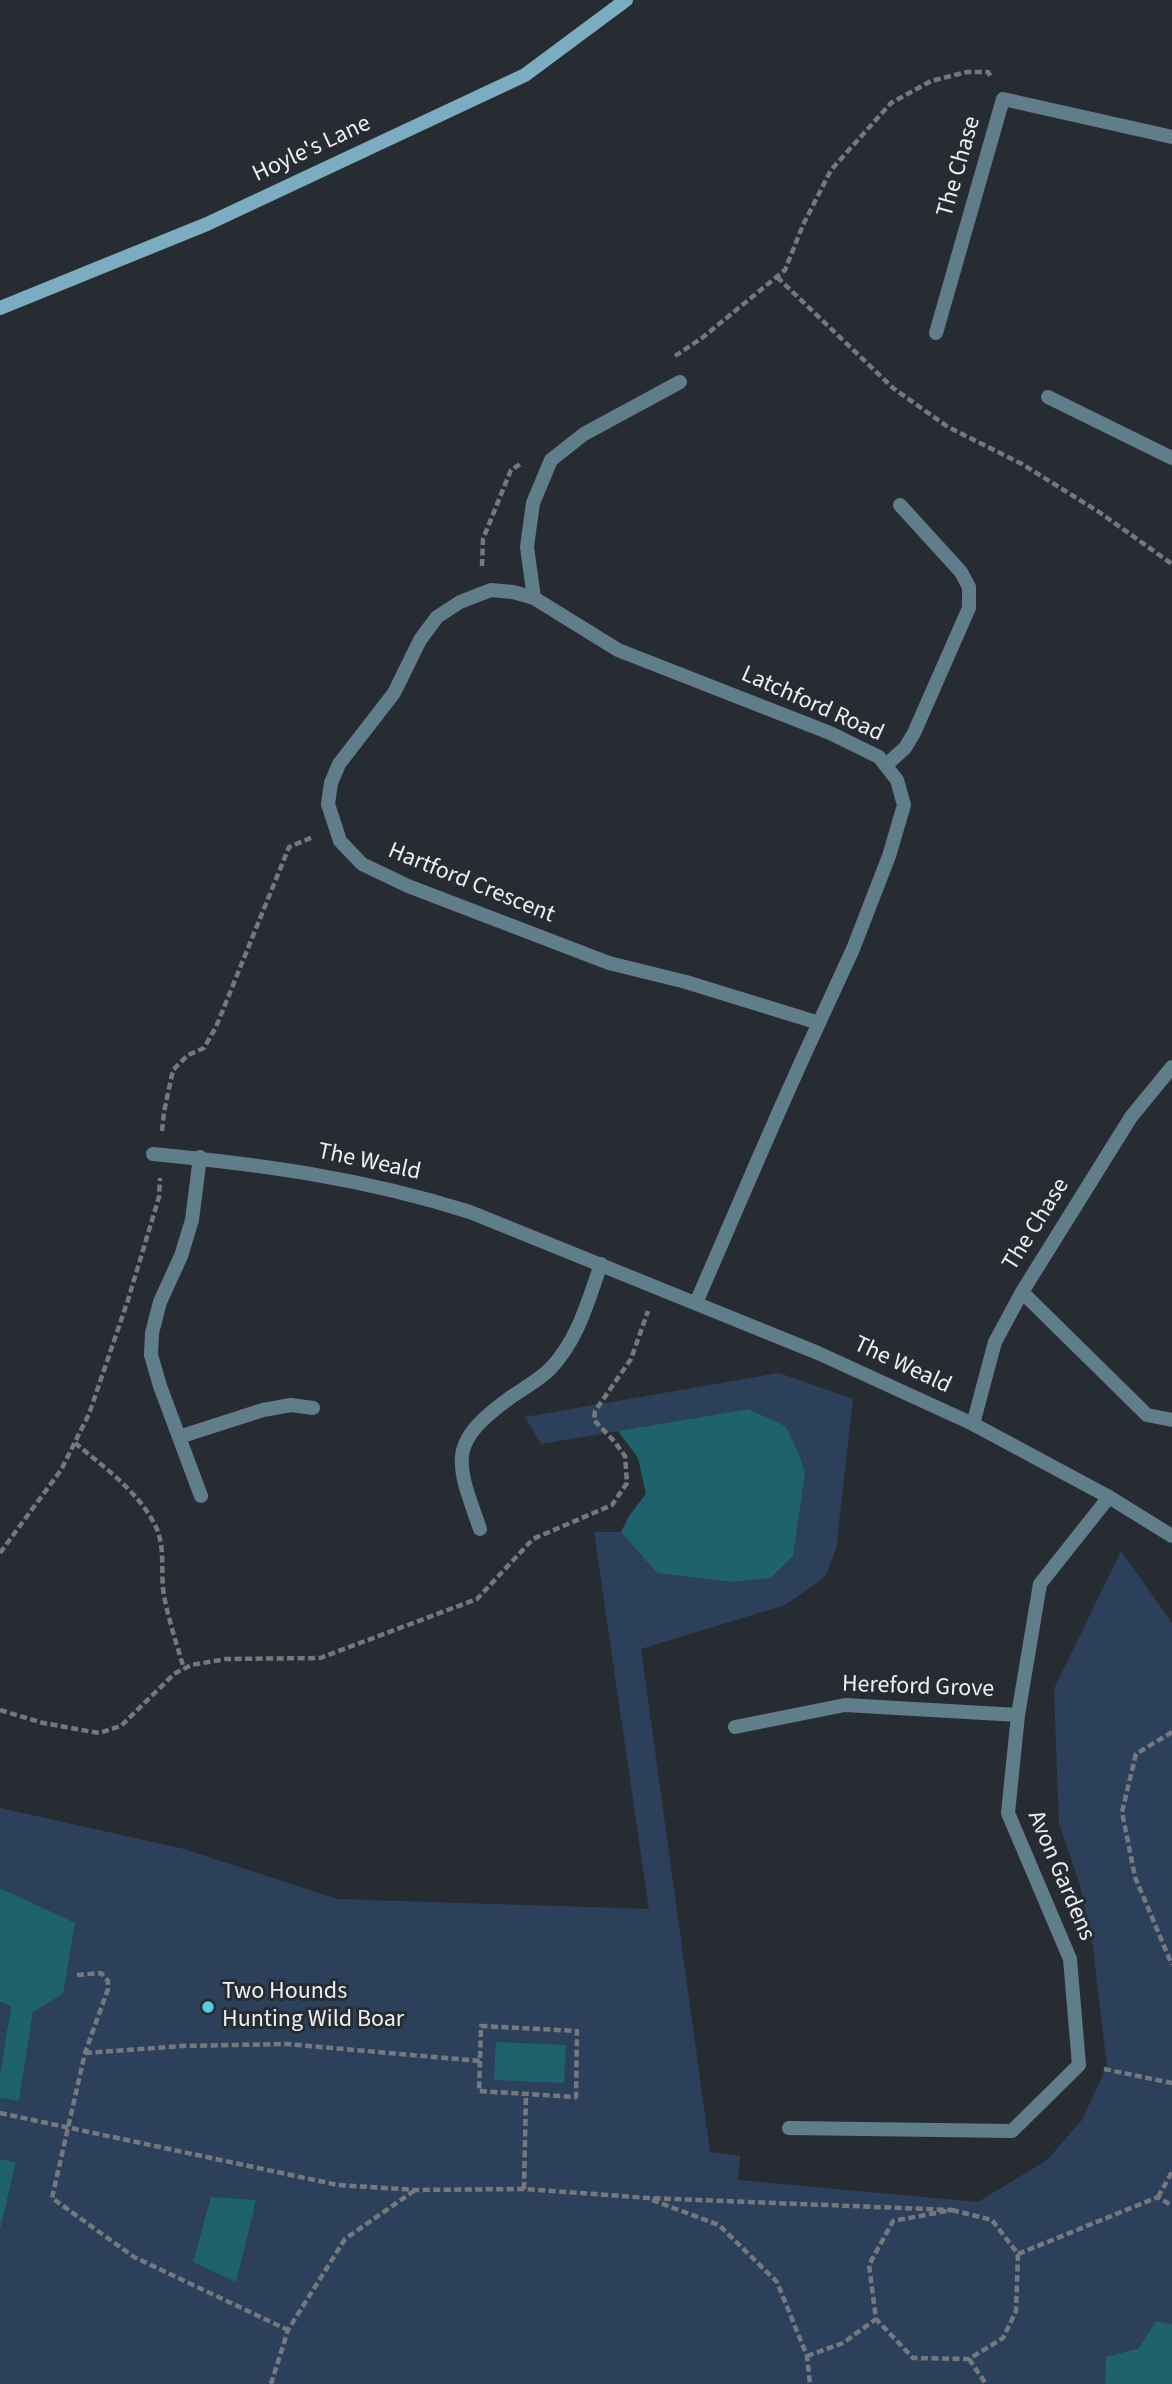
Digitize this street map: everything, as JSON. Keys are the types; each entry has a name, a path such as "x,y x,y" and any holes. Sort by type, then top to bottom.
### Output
{"street":[{"name":"Hoyle's Lane","path":"0,308 207,224 525,75 626,0"},
{"name":"The Chase","path":"936,333 1003,99 1172,137"},
{"path":"534,598 527,547 533,503 551,460 584,434 680,382"},
{"path":"1048,397 1172,458"},
{"path":"886,765 905,748 914,733 969,608 969,587 961,572 900,505"},
{"name":"Hartford Crescent","path":"534,598 491,590 460,602 437,617 420,640 394,693 340,764 331,783 328,804 340,841 362,864 445,901 609,962 686,982 819,1023"},
{"name":"Latchford Road","path":"534,598 618,650 830,733 879,757 897,780 904,805 889,856 853,949 794,1076 696,1303"},
{"name":"The Chase","path":"973,1424 995,1342 1022,1292 1131,1117 1172,1067"},
{"name":"The Weald","path":"153,1154 200,1157 339,1177 411,1194 481,1216 818,1353 973,1424 1110,1497 1172,1536"},
{"path":"200,1157 192,1220 181,1256 160,1302 152,1333 150,1355 201,1496"},
{"path":"480,1529 462,1477 462,1451 471,1432 498,1406 550,1370 574,1338 601,1264"},
{"path":"1022,1292 1147,1415 1172,1420"},
{"path":"179,1437 263,1410 291,1405 313,1408"},
{"name":"Avon Gardens","path":"1079,2065 1070,1959 1007,1813 1018,1715 1040,1584 1110,1497"},
{"name":"Hereford Grove","path":"735,1727 845,1704 1018,1715"},
{"path":"789,2127 1012,2131 1079,2065"}],"path":[{"path":"668,361 702,338 785,270 803,225 831,170 891,103 931,81 967,72 988,72 1003,99"},
{"path":"777,277 893,388 948,427 1022,464 1099,512 1172,564"},
{"path":"480,595 483,538 511,470 522,463"},
{"path":"0,1710 43,1723 99,1733 121,1726 174,1674 191,1665 226,1659 320,1658 477,1599 533,1539 612,1505 627,1483 625,1456 594,1420 595,1411 631,1359 657,1287"},
{"path":"75,1443 110,1472 146,1510 156,1528 161,1543 164,1594 184,1669"},
{"path":"1172,1732 1136,1754 1122,1812 1135,1877 1172,1965"},
{"path":"78,1975 101,1973 108,1981 105,2000 85,2053 52,2198 134,2257 288,2330"},
{"path":"481,2026 577,2031 576,2097 479,2091 480,2061 481,2026"},
{"path":"85,2053 181,2046 286,2044 480,2061"},
{"path":"1079,2065 1172,2083"},
{"path":"523,2189 526,2094"},
{"path":"0,2113 338,2185 416,2190 523,2189 648,2198 952,2210 992,2220 1018,2253 1016,2311 1003,2337 969,2359 913,2358 876,2319 869,2265 893,2221 952,2210"},
{"path":"1018,2253 1158,2197 1172,2172"},
{"path":"271,2384 288,2330 345,2239 416,2190"},
{"path":"1158,2197 1172,2206"},
{"path":"648,2198 719,2225 778,2282 807,2356 810,2384"},
{"path":"807,2356 843,2343 876,2319"},
{"path":"969,2359 986,2384"}],"shaded area":[{"path":"779,1373 853,1399 836,1549 825,1577 785,1605 641,1649 710,2152 740,2156 738,2180 978,2202 1047,2160 1082,2120 1107,2066 1093,1948 1080,1885 1059,1823 1054,1689 1121,1551 1172,1623 1172,2324 1156,2321 1139,2348 1106,2357 1105,2384 0,2384 0,2230 16,2162 0,2159 0,2098 19,2101 33,2012 75,1924 0,1888 0,1808 184,1849 337,1899 649,1909 594,1532 621,1532 657,1573 748,1409 541,1444 525,1417"},
{"path":"748,1409 785,1426 805,1472 793,1556 770,1578 733,1582 657,1573 621,1532 629,1516 646,1494 638,1458 618,1431"},
{"path":"0,1888 75,1923 63,1994 33,2012 19,2101 0,2098 0,2074 11,2006 0,2002"},
{"path":"0,2002 11,2005 0,2074"},
{"path":"496,2042 566,2045 564,2083 494,2080"},
{"path":"0,2159 16,2162 0,2230"},
{"path":"211,2197 256,2200 236,2282 193,2262"},
{"path":"1156,2321 1172,2324 1172,2384 1105,2384 1106,2357 1139,2348"}],"place":[{"name":"Two Hounds Hunting Wild Boar","path":"208,2007"}]}
